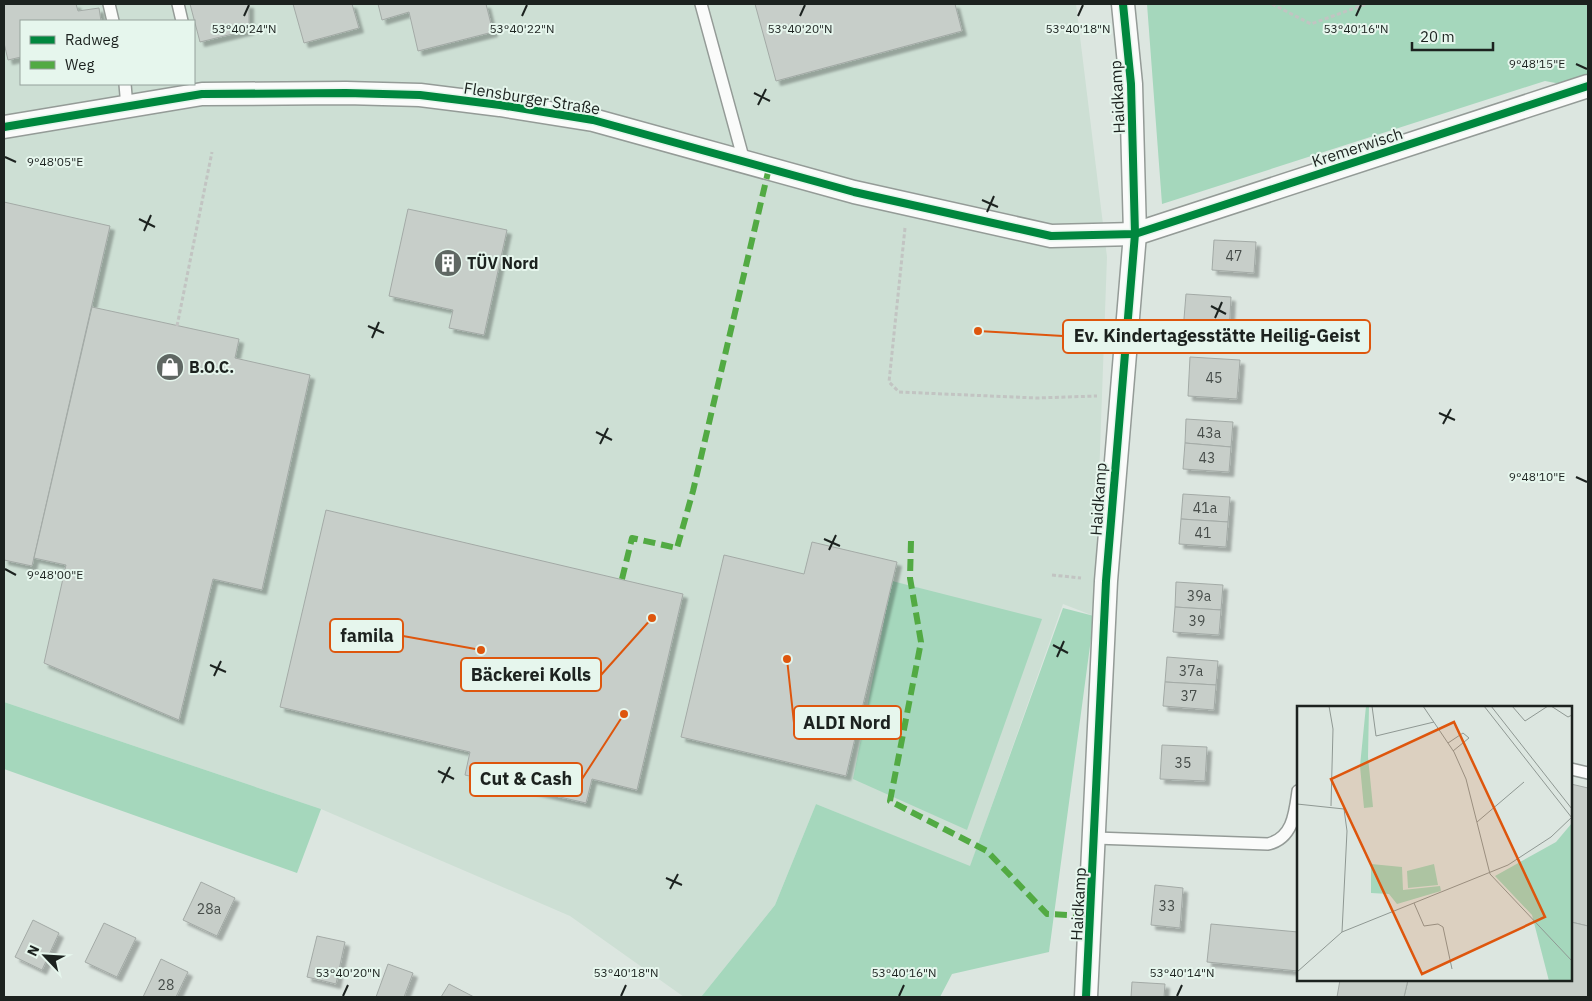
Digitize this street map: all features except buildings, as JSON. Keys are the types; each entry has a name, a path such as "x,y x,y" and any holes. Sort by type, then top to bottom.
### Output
{"street":[{"name":"Haidkamp","path":"1086,997 1106,582 1120,395 1135,234 1131,84 1123,4"},
{"name":"Kremerwisch","path":"1135,234 1588,86"},
{"name":"Flensburger Straße","path":"4,127 127,107 194,88 420,95 593,120 907,205 1051,236 1135,234"}],"lane":[{"path":"109,4 113,20"},
{"path":"178,4 182,20"},
{"path":"701,4 744,161"},
{"path":"125,85 127,107"},
{"path":"1572,769 1588,773"},
{"path":"1095,838 1268,844 1277,842 1292,826 1297,797"}],"path":[{"path":"1272,4 1311,24 1366,4"},
{"path":"177,326 212,152"},
{"path":"907,205 889,382 899,392 1036,398 1120,395"}],"shaded area":[{"path":"4,4 1076,4 1107,257 1094,616 1063,604 970,867 816,804 775,905 701,997 684,997 570,916 321,809 4,702"}],"green space":[{"path":"1147,4 1588,4 1588,89 1545,81 1162,204"},
{"path":"892,581 1042,619 967,830 853,779"},
{"path":"1063,608 1094,616 1049,952 952,974 940,997 701,997 775,905 816,804 970,866"},
{"path":"4,702 321,809 297,873 4,769"}],"marked path":[{"path":"622,579 632,538 677,548 693,491 769,168"},
{"path":"911,541 910,578 921,642 890,801 987,851 1047,914 1091,916"}],"cycle path":[{"path":"1086,997 1106,581 1135,234 1131,84 1123,4"},
{"path":"4,127 202,94 346,93 420,95 500,105 593,120 854,192 1051,236 1135,234 1588,86"}],"place":[{"name":"TÜV Nord","path":"448,263"},
{"name":"Ev. Kindertagesstätte Heilig-Geist","path":"978,331"},
{"name":"B.O.C.","path":"170,367"},
{"name":"Bäckerei Kolls","path":"652,618"},
{"name":"famila","path":"481,650"},
{"name":"ALDI Nord","path":"787,659"},
{"name":"Cut & Cash","path":"624,714"}]}
